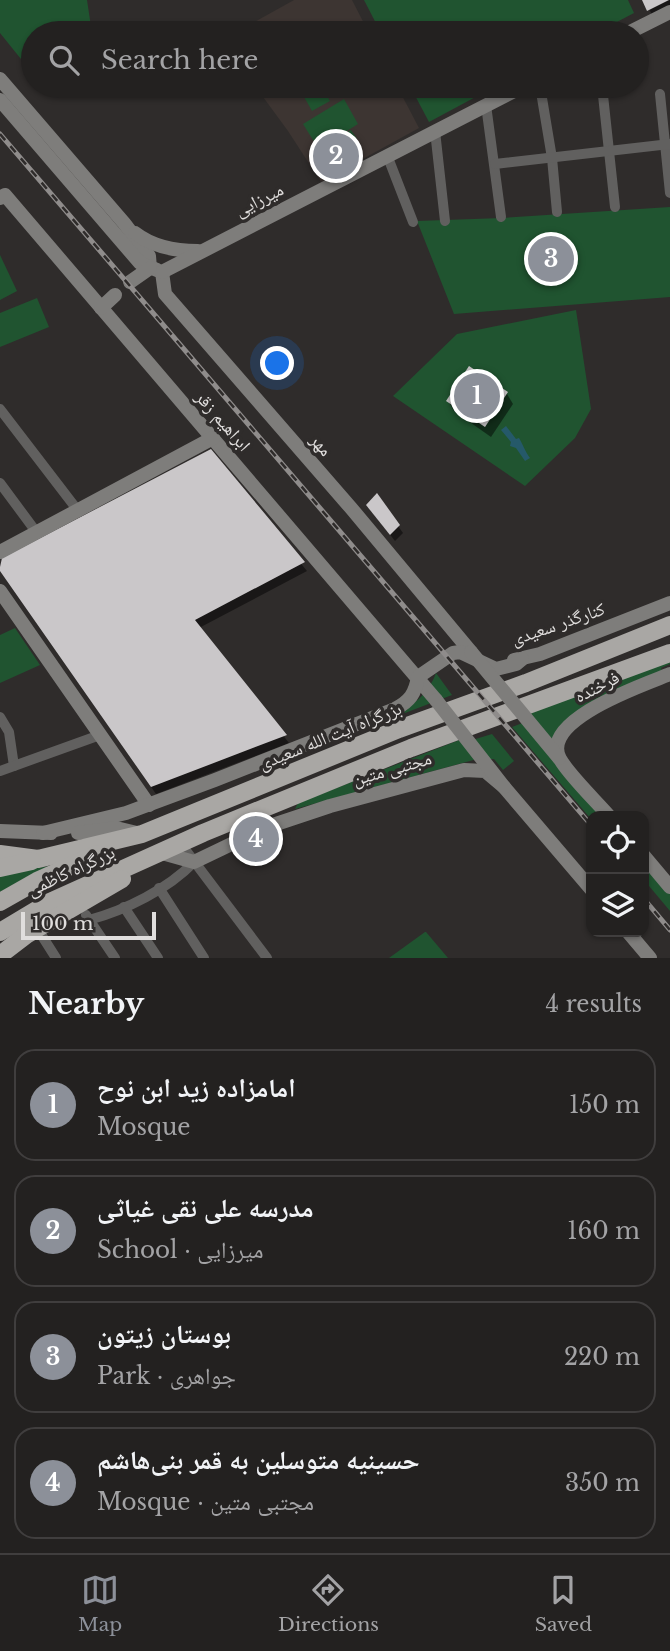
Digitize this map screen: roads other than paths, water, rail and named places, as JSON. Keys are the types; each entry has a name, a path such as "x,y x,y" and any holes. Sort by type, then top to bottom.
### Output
{"highway":[{"name":"بزرگراه آیت الله سعیدی","path":"0,854 38,859 142,834 399,729 526,683 670,625"},
{"path":"0,955 37,928 181,844 411,748 670,653"},
{"name":"بزرگراه کاظمی","path":"0,902 37,881 142,834"},
{"name":"بزرگراه کاظمی","path":"0,932 50,902 162,853"},
{"path":"0,868 38,859"}],"street":[{"path":"649,22 670,12"},
{"name":"مهر","path":"0,79 124,223 149,256 165,294 461,639"},
{"path":"660,94 668,144 670,193"},
{"name":"میرزایی","path":"130,282 203,250 500,98"},
{"path":"542,98 557,212"},
{"path":"603,98 615,207"},
{"name":"مهر","path":"0,100 140,263 156,270"},
{"path":"486,105 501,217"},
{"path":"435,131 445,221"},
{"path":"495,164 668,144"},
{"path":"387,155 412,222"},
{"name":"ابراهیم زقر","path":"2,195 418,677 505,786"},
{"path":"124,223 144,240 177,250 203,250"},
{"path":"101,308 115,295"},
{"path":"0,409 79,512"},
{"path":"0,552 213,438"},
{"path":"0,483 37,533"},
{"path":"0,591 149,804"},
{"name":"کنارگذر سعیدی","path":"461,639 488,659 504,662 522,659 670,603"},
{"path":"461,639 605,811"},
{"path":"43,833 89,823 149,804 395,709 410,700 418,677 453,653 460,652 496,669 516,664 522,659"},
{"name":"فرخنده","path":"559,758 559,743 563,733 584,713 670,674"},
{"path":"0,717 9,732 14,766"},
{"path":"0,771 100,735"},
{"name":"مجتبی متین","path":"194,862 267,827 330,806 464,770 485,771 505,786 586,883"},
{"path":"0,831 80,833 116,828 142,834"},
{"path":"181,844 267,958"},
{"path":"162,853 194,862"},
{"path":"89,920 124,907 159,888 181,875 194,862"},
{"path":"649,862 670,887"},
{"path":"159,888 204,958"},
{"path":"78,903 115,958"},
{"path":"124,907 158,958"},
{"path":"37,928 56,958"},
{"path":"632,937 650,958"}],"water":[{"path":"506,426 516,439 519,438 530,458 525,461 516,448 510,446 511,442 501,430"}],"railway":[{"path":"0,134 586,819"},
{"path":"649,905 670,930"}],"place":[{"name":"مدرسه علی نقی غیاثی","path":"336,156"},
{"name":"بوستان زیتون","path":"551,259"},
{"name":"امامزاده زید ابن نوح","path":"477,396"},
{"name":"حسینیه متوسلین به قمر بنی‌هاشم","path":"256,839"}]}
